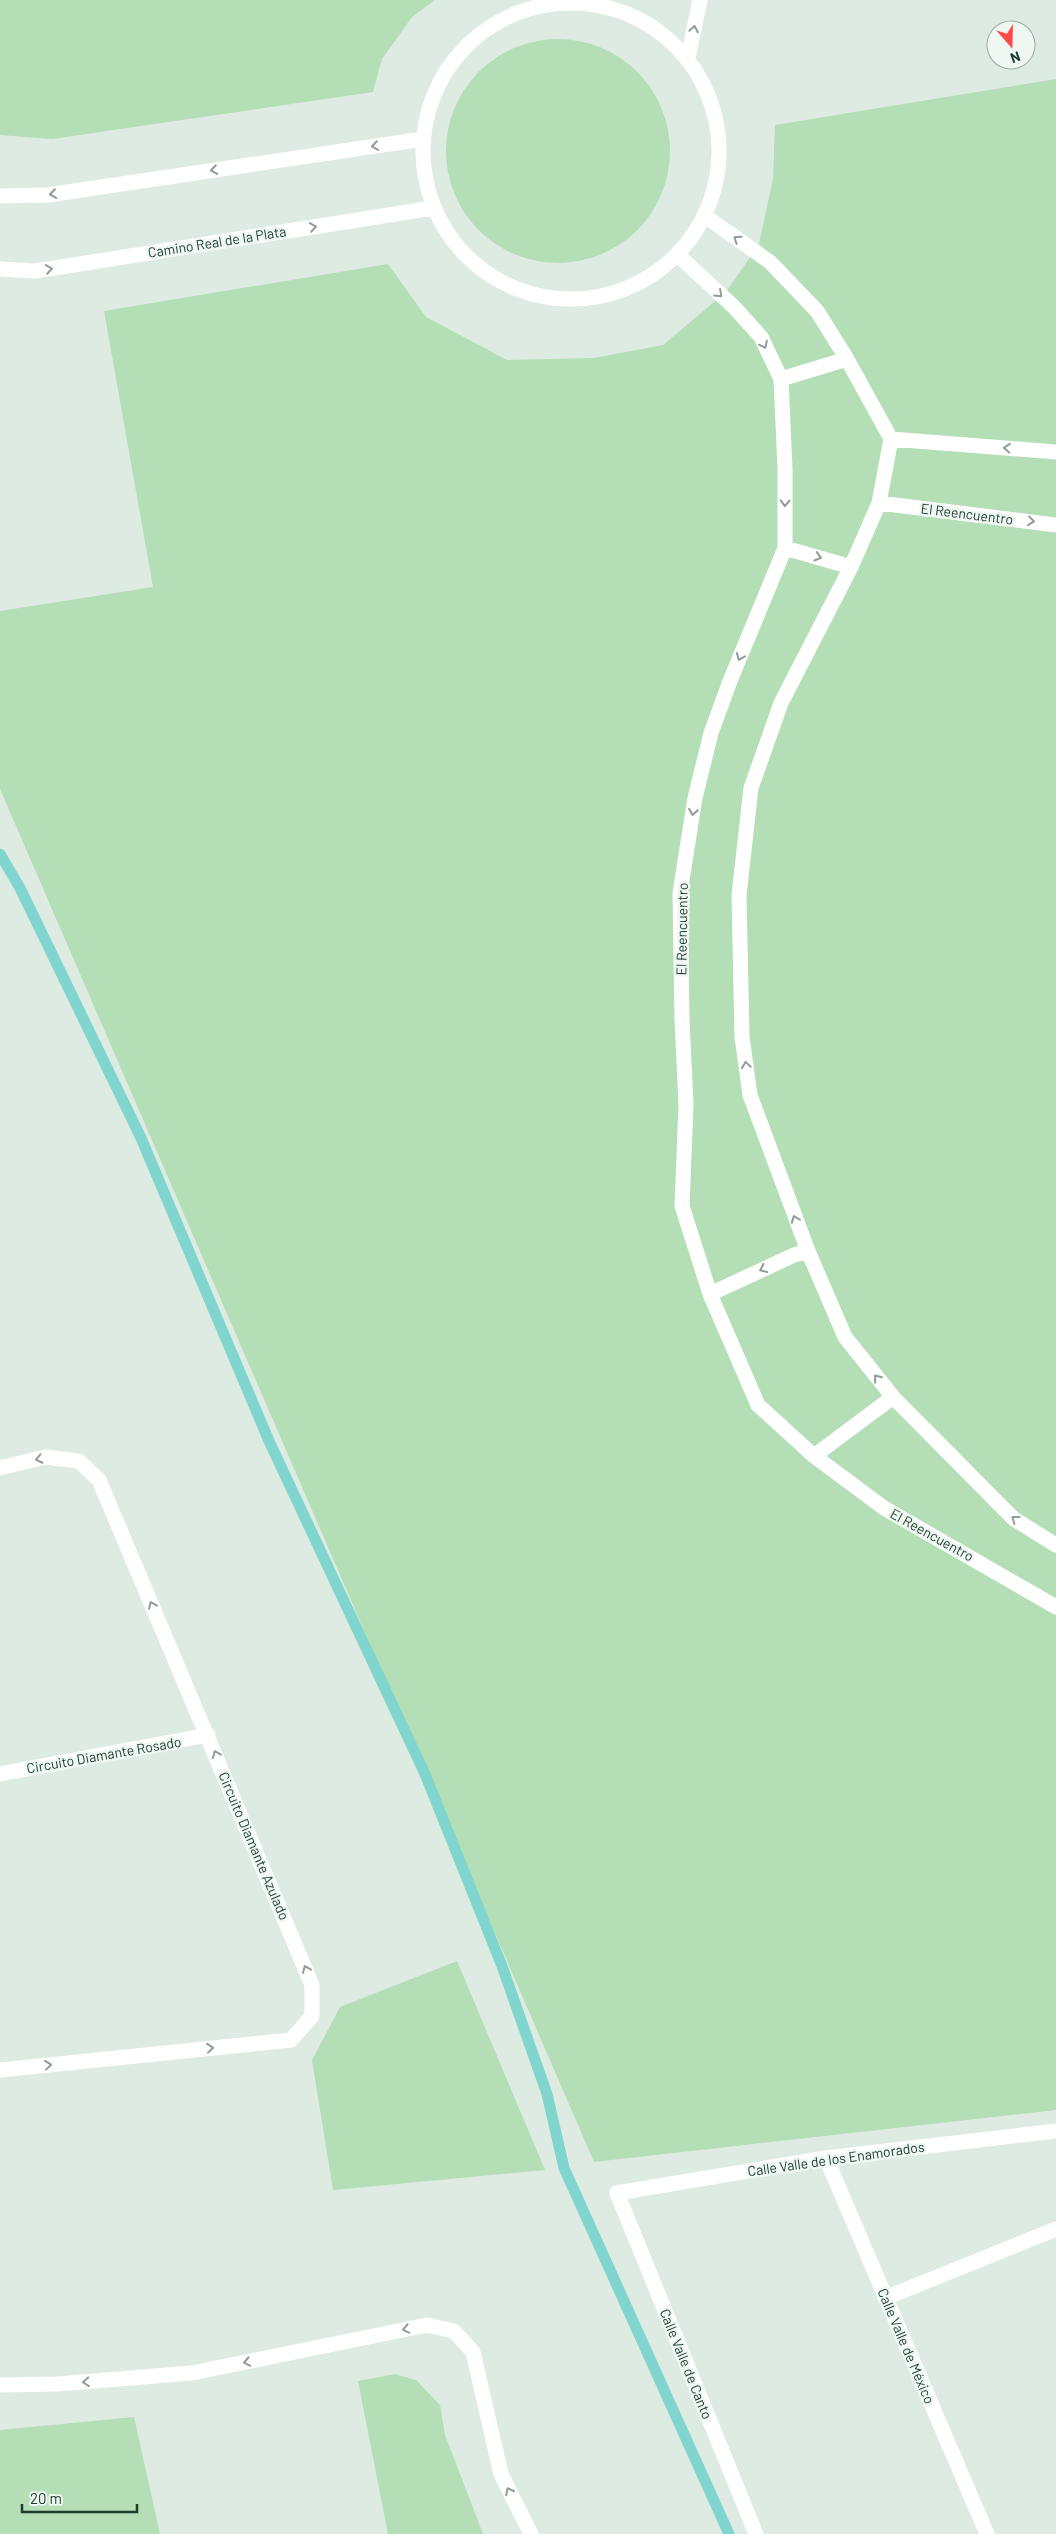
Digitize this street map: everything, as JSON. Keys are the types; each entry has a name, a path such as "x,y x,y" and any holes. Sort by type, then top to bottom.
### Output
{"street":[{"path":"688,58 700,0"},
{"path":"576,1 607,7 638,18 665,35 688,58 716,110 721,168 705,216 679,256 624,292 579,300 533,296 491,278 456,248 433,208 423,174 423,139 433,96 456,57 490,27 530,8 576,1"},
{"path":"0,196 48,195 423,139"},
{"name":"Camino Real de la Plata","path":"0,269 35,271 433,208"},
{"path":"705,216 770,262 817,311 847,359 891,439 879,503 851,567 781,703 751,788 739,895 742,1037 750,1095 808,1251 846,1337 893,1397 1014,1520 1056,1545"},
{"name":"El Reencuentro","path":"679,256 734,307 761,337 781,379 785,469 785,548 730,681 711,733 695,798 680,893 682,1019 686,1105 682,1206 710,1294 758,1405 814,1456 884,1508 1056,1606"},
{"path":"781,379 847,359"},
{"path":"891,439 1056,452"},
{"name":"El Reencuentro","path":"879,503 1056,524"},
{"path":"785,548 851,567"},
{"path":"710,1294 794,1254 808,1251"},
{"path":"814,1456 893,1397"},
{"name":"Circuito Diamante Azulado","path":"0,1468 45,1456 62,1458 78,1461 99,1480 312,1985 312,2016 291,2040 0,2070"},
{"name":"Circuito Diamante Rosado","path":"0,1774 208,1735"},
{"name":"Calle Valle de los Enamorados","path":"617,2193 826,2158 1056,2131"},
{"name":"Calle Valle de México","path":"826,2158 987,2534"},
{"name":"Calle Valle de Canto","path":"617,2193 756,2534"},
{"path":"885,2298 1056,2229"},
{"path":"0,2385 58,2384 192,2373 427,2325 454,2331 473,2352 500,2474 531,2534"}],"green space":[{"path":"0,0 435,0 412,17 382,59 373,92 52,139 0,135"},
{"path":"558,39 590,44 601,48 620,58 637,72 651,89 661,108 665,119 670,151 665,183 661,194 651,213 637,230 620,244 601,254 590,258 558,263 526,258 515,254 496,244 479,230 465,213 455,194 451,183 446,151 451,119 455,108 465,89 479,72 496,58 515,48 526,44"},
{"path":"1056,79 1056,2110 594,2162 0,789 0,611 153,587 104,311 388,264 426,317 507,360 594,358 663,345 726,292 759,244 773,179 775,125"},
{"path":"457,1961 545,2170 333,2190 312,2060 340,2007"},
{"path":"395,2374 416,2380 440,2405 445,2435 483,2534 388,2534 358,2381"},
{"path":"134,2417 160,2534 0,2534 0,2430"}],"waterway":[{"path":"0,854 20,888 141,1138 269,1441 425,1774 502,1966 547,2094 564,2168 729,2534"}]}
